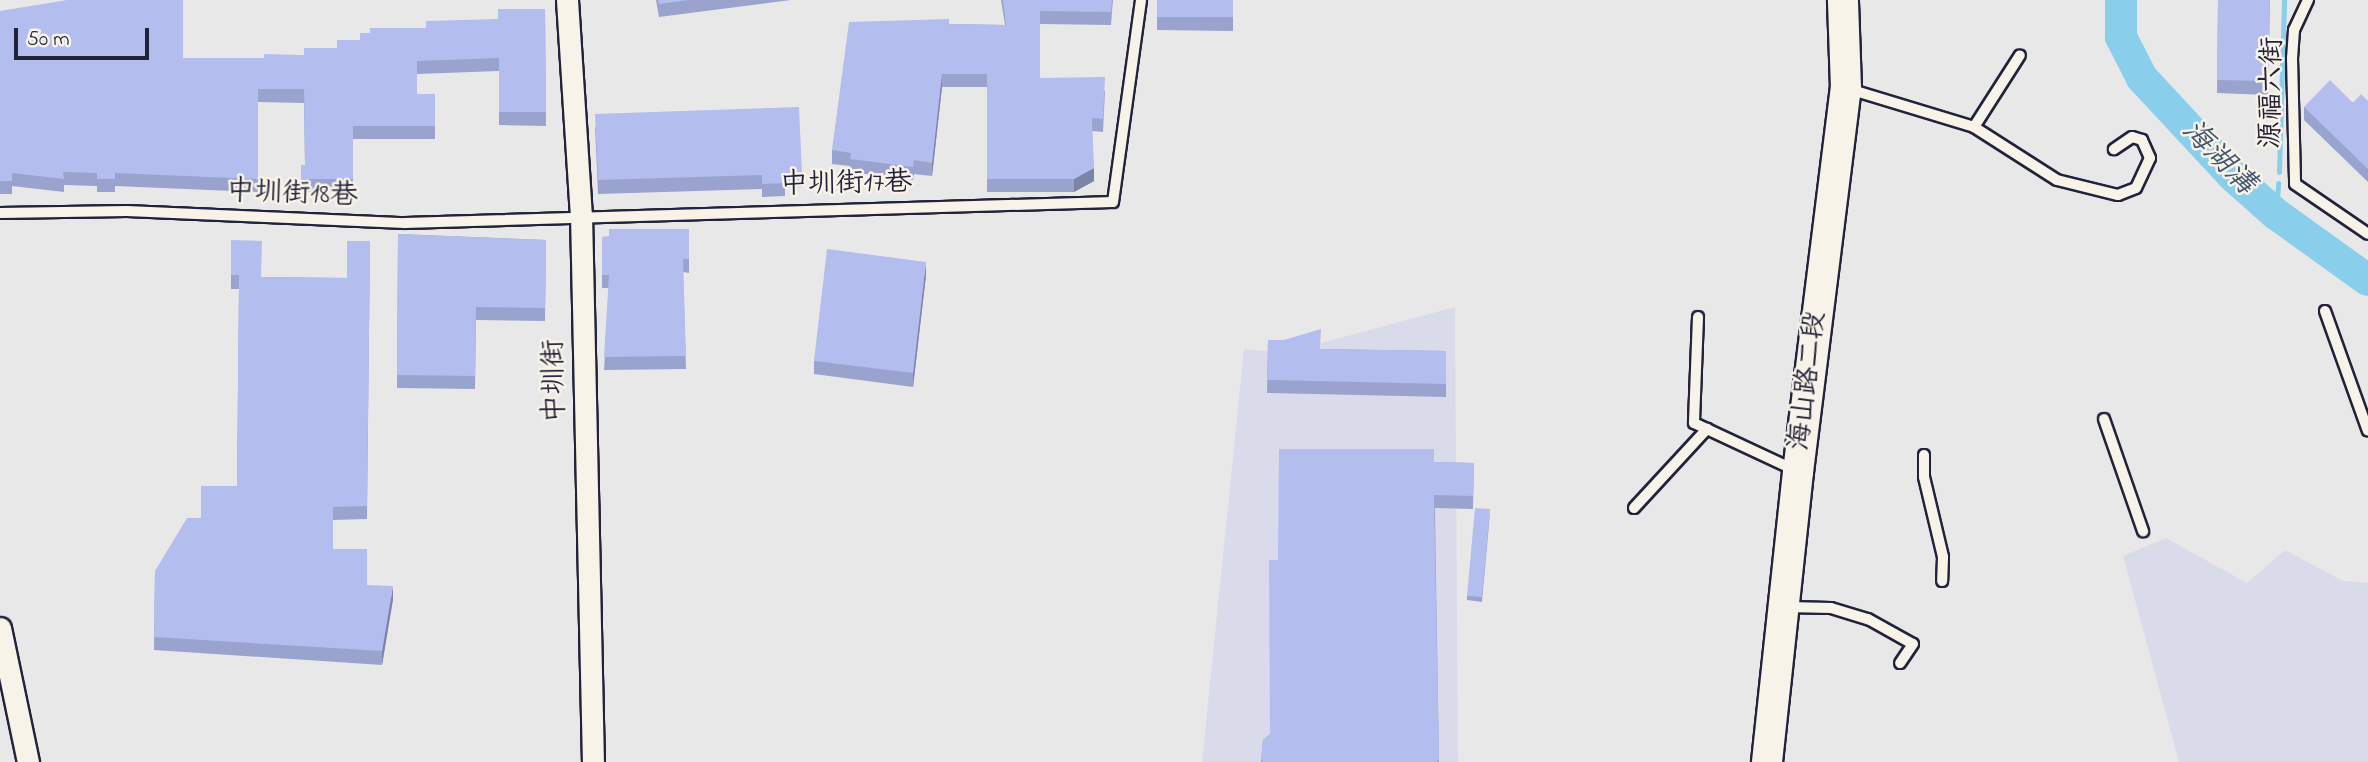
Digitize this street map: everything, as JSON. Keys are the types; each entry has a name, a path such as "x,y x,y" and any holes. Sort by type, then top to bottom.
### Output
{"main road":[{"name":"海山路二段","path":"1767,762 1798,472 1846,88 1843,0"}],"street":[{"name":"中圳街","path":"567,0 581,214 593,762"},
{"path":"0,628 28,762"}],"lane":[{"name":"中圳街17巷","path":"581,214 1113,202 1142,0"},
{"name":"源福六街","path":"2308,0 2294,30 2292,58 2295,184 2368,234"},
{"path":"1974,127 2020,55"},
{"path":"1846,88 1974,127 2057,180 2118,195 2136,188 2148,170 2150,158 2143,140 2132,137 2114,149"},
{"name":"中圳街18巷","path":"0,213 127,211 405,223 581,214"},
{"path":"2325,312 2368,431"},
{"path":"1698,317 1694,423 1798,472"},
{"path":"2104,419 2143,531"},
{"path":"1634,508 1707,429"},
{"path":"1924,455 1924,477 1943,557 1942,581"},
{"path":"1784,607 1830,608 1868,619 1913,644 1900,663"}],"shaded area":[{"path":"1455,307 1458,762 1202,762 1244,349 1284,353"},
{"path":"2166,538 2247,583 2285,550 2343,581 2368,583 2368,762 2179,762 2123,556"}],"building":[{"path":"67,0 183,0 183,58 304,55 304,48 337,48 337,40 360,40 360,33 370,33 370,28 426,28 426,21 498,19 498,9 545,9 546,112 499,112 499,58 417,61 417,94 435,94 435,126 353,126 353,179 301,179 301,165 305,165 304,89 258,89 258,179 115,173 115,179 97,179 97,173 63,172 64,179 12,173 12,181 0,181 0,11"},
{"path":"658,0 689,0 659,4"},
{"path":"1003,0 1112,0 1111,12 1040,11 1040,78 1105,77 1103,119 1092,118 1094,168 1074,179 987,179 987,74 942,74 932,163 914,160 913,167 850,159 851,153 832,150 849,22 949,19 949,24 1006,25"},
{"path":"1157,0 1233,0 1233,17 1157,17"},
{"path":"2218,0 2270,0 2268,81 2217,80"},
{"path":"2330,80 2353,103 2361,94 2368,101 2368,169 2304,107"},
{"path":"799,107 802,174 784,175 785,183 762,184 762,175 598,180 595,114"},
{"path":"609,229 689,229 689,259 683,259 686,356 604,357 609,275 602,275 602,237 609,237"},
{"path":"398,234 546,240 545,308 476,307 475,376 397,375"},
{"path":"231,240 262,241 261,277 347,278 347,241 370,241 367,506 333,507 333,549 367,549 367,585 393,586 382,651 154,637 155,571 187,518 201,518 201,486 237,486 239,275 231,275"},
{"path":"827,249 926,262 913,373 814,361"},
{"path":"1321,329 1320,349 1446,351 1446,384 1267,380 1268,340 1284,340"},
{"path":"1279,449 1434,449 1434,462 1474,463 1473,496 1434,495 1437,762 1261,760 1263,740 1270,734 1269,560 1278,560"},
{"path":"1475,508 1490,509 1482,597 1467,596"}],"waterway":[{"name":"海湖溝","path":"2121,0 2121,37 2142,78 2232,175 2276,214 2368,280"},
{"path":"2279,172 2284,0"},
{"path":"2276,214 2278,183"}]}
